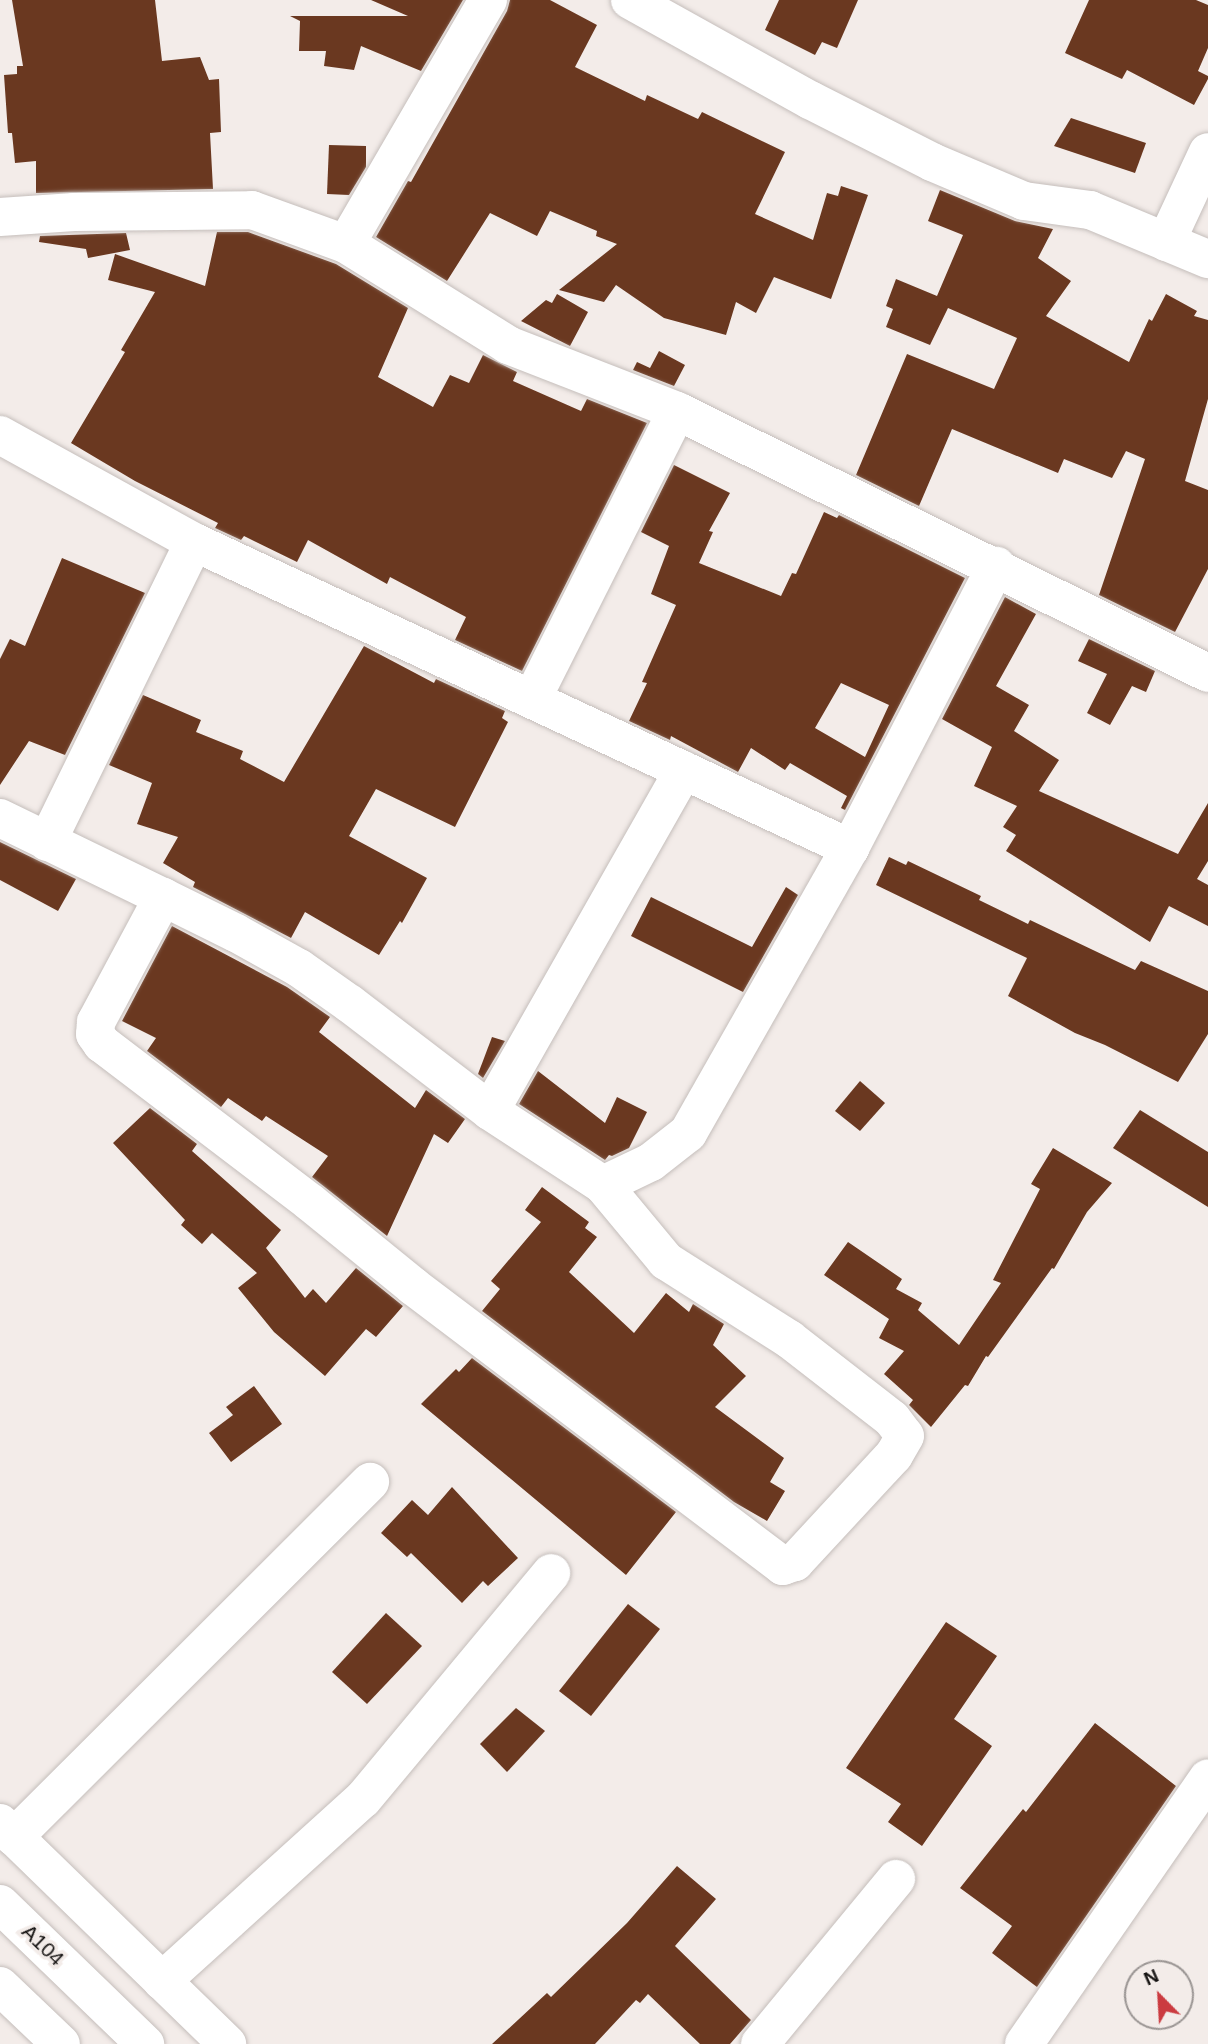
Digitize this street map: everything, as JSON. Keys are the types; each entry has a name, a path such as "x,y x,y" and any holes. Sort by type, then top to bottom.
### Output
{"main road":[{"path":"346,244 488,0"},
{"path":"630,0 810,100 932,162 1024,201 1079,206 1208,259"},
{"path":"1166,242 1208,152"},
{"path":"0,217 74,212 252,210 346,244 508,345 677,411 996,566 1208,673"},
{"path":"532,699 677,411"},
{"path":"0,435 194,542 850,848"},
{"path":"47,842 194,542"},
{"path":"603,1185 651,1163 688,1133 850,848 996,566"},
{"path":"490,1111 684,770"},
{"path":"0,818 163,897 299,968 490,1111 603,1185 666,1261 789,1339 892,1419 905,1437 894,1455 789,1566 783,1566 413,1286 310,1203 102,1044 95,1034 96,1022 163,897"},
{"path":"227,2044 7,1830 370,1482"},
{"path":"163,1981 363,1799 551,1573"},
{"path":"1024,2044 1208,1778"},
{"path":"760,2044 896,1879"},
{"name":"A104","path":"0,1904 145,2044"},
{"path":"0,1986 61,2044"}],"building":[{"path":"12,0 155,0 162,61 200,57 209,80 219,79 221,132 210,133 213,189 36,193 36,161 15,163 12,133 8,133 4,75 17,74 17,66 23,66"},
{"path":"371,0 463,0 421,71 361,46 354,70 324,66 326,51 299,51 300,21 290,16 408,16"},
{"path":"510,0 550,0 597,25 575,67 645,101 647,95 698,119 702,112 785,152 755,214 813,240 827,193 838,196 841,186 868,195 831,299 774,277 756,313 736,302 726,335 664,318 616,285 604,302 559,290 617,244 596,236 597,231 550,211 537,236 490,213 447,281 376,237 408,181 411,182 507,11"},
{"path":"779,0 858,0 837,48 822,42 815,55 765,30"},
{"path":"1089,0 1196,0 1208,5 1208,48 1198,71 1208,76 1208,79 1194,105 1127,70 1122,79 1065,53"},
{"path":"1071,118 1146,143 1135,173 1054,146"},
{"path":"329,145 366,146 366,167 349,195 327,194"},
{"path":"940,190 1015,221 1053,229 1038,258 1071,281 1046,316 1129,362 1149,319 1152,321 1166,294 1197,311 1194,316 1208,320 1208,399 1185,481 1208,490 1208,569 1175,632 1099,595 1145,459 1126,451 1112,478 1064,459 1058,473 952,429 919,506 856,475 907,354 994,389 1017,338 948,308 930,345 886,327 893,309 886,306 896,279 937,296 963,235 928,221"},
{"path":"217,232 248,232 336,264 408,308 378,377 433,407 450,375 469,383 483,355 517,372 513,381 581,411 587,399 647,423 522,671 455,640 466,617 390,577 387,584 308,540 297,562 244,536 241,540 215,528 218,523 135,481 71,443 125,352 121,350 155,292 108,280 115,254 205,286"},
{"path":"126,233 130,250 88,258 86,249 39,242 40,236"},
{"path":"557,294 588,312 570,346 521,321 546,300 552,303"},
{"path":"659,351 685,365 674,386 633,370 637,362 650,368"},
{"path":"674,465 730,493 709,531 713,532 699,563 781,596 792,573 796,574 824,512 837,518 839,515 965,578 845,810 841,808 847,796 790,763 785,770 751,748 738,772 671,736 670,740 629,721 647,683 642,682 676,605 651,594 669,546 641,532","holes":["841,683 889,705 865,757 815,728"]},
{"path":"62,558 145,593 65,755 29,741 0,785 0,659 10,639 25,646"},
{"path":"1005,597 1036,614 996,686 1029,705 1014,731 1059,760 1039,791 1178,854 1208,803 1208,861 1197,879 1208,885 1208,926 1169,906 1150,942 1006,851 1016,835 1003,827 1017,806 974,786 992,747 942,719"},
{"path":"1089,639 1155,671 1146,692 1132,686 1110,725 1087,713 1107,674 1078,661"},
{"path":"364,646 434,683 436,679 505,711 502,718 508,722 455,827 376,789 349,836 427,878 402,923 400,921 379,955 305,912 291,938 193,887 195,882 163,863 178,837 137,824 152,783 109,765 143,695 201,720 196,732 243,751 240,759 284,782"},
{"path":"0,842 76,879 58,911 0,880"},
{"path":"889,857 906,865 908,861 981,896 979,900 1028,924 1030,920 1135,970 1141,961 1208,991 1208,1034 1178,1082 1075,1033 1008,996 1027,958 876,885"},
{"path":"786,887 798,895 743,992 631,936 651,897 752,947"},
{"path":"172,926 287,987 330,1017 319,1032 415,1108 426,1090 465,1119 448,1143 434,1134 387,1236 312,1177 328,1156 266,1116 262,1121 228,1098 221,1107 147,1051 156,1038 122,1021"},
{"path":"492,1037 505,1041 483,1078 478,1074"},
{"path":"538,1071 605,1123 617,1097 647,1112 629,1148 609,1155 605,1160 519,1104"},
{"path":"860,1081 885,1103 860,1131 835,1111"},
{"path":"150,1108 197,1144 192,1151 281,1230 266,1248 305,1298 313,1289 326,1303 356,1268 403,1306 376,1337 366,1329 325,1376 274,1332 238,1288 257,1273 212,1233 202,1244 181,1225 185,1220 113,1143"},
{"path":"1140,1110 1208,1152 1208,1207 1113,1148"},
{"path":"1053,1148 1112,1183 1087,1212 1054,1269 1052,1268 988,1357 986,1356 968,1386 965,1385 931,1427 909,1405 913,1400 884,1374 904,1351 879,1338 889,1319 824,1275 848,1242 902,1279 896,1289 922,1303 918,1310 959,1345 1001,1283 993,1280 1040,1189 1031,1184"},
{"path":"542,1187 589,1222 585,1228 597,1237 569,1272 634,1333 666,1293 689,1312 693,1304 724,1324 713,1345 746,1376 715,1407 784,1458 770,1482 785,1491 767,1521 734,1502 482,1311 500,1289 491,1281 541,1222 525,1210"},
{"path":"472,1358 676,1512 626,1575 421,1404 456,1369 459,1372"},
{"path":"254,1386 282,1424 231,1462 209,1433 233,1415 226,1407"},
{"path":"452,1487 518,1558 488,1586 483,1581 462,1603 411,1553 407,1557 381,1533 412,1500 428,1515"},
{"path":"628,1604 660,1629 591,1716 559,1691"},
{"path":"386,1613 422,1646 367,1704 332,1672"},
{"path":"946,1622 997,1656 954,1719 992,1746 922,1846 888,1822 901,1804 846,1768"},
{"path":"516,1708 545,1731 507,1772 480,1744"},
{"path":"1095,1723 1176,1786 1037,1987 992,1953 1012,1926 960,1888 1023,1809 1026,1812"},
{"path":"677,1866 716,1899 675,1946 751,2020 730,2044 700,2044 648,1994 640,2003 636,2000 595,2044 492,2044 547,1993 551,1997 627,1923"}]}
